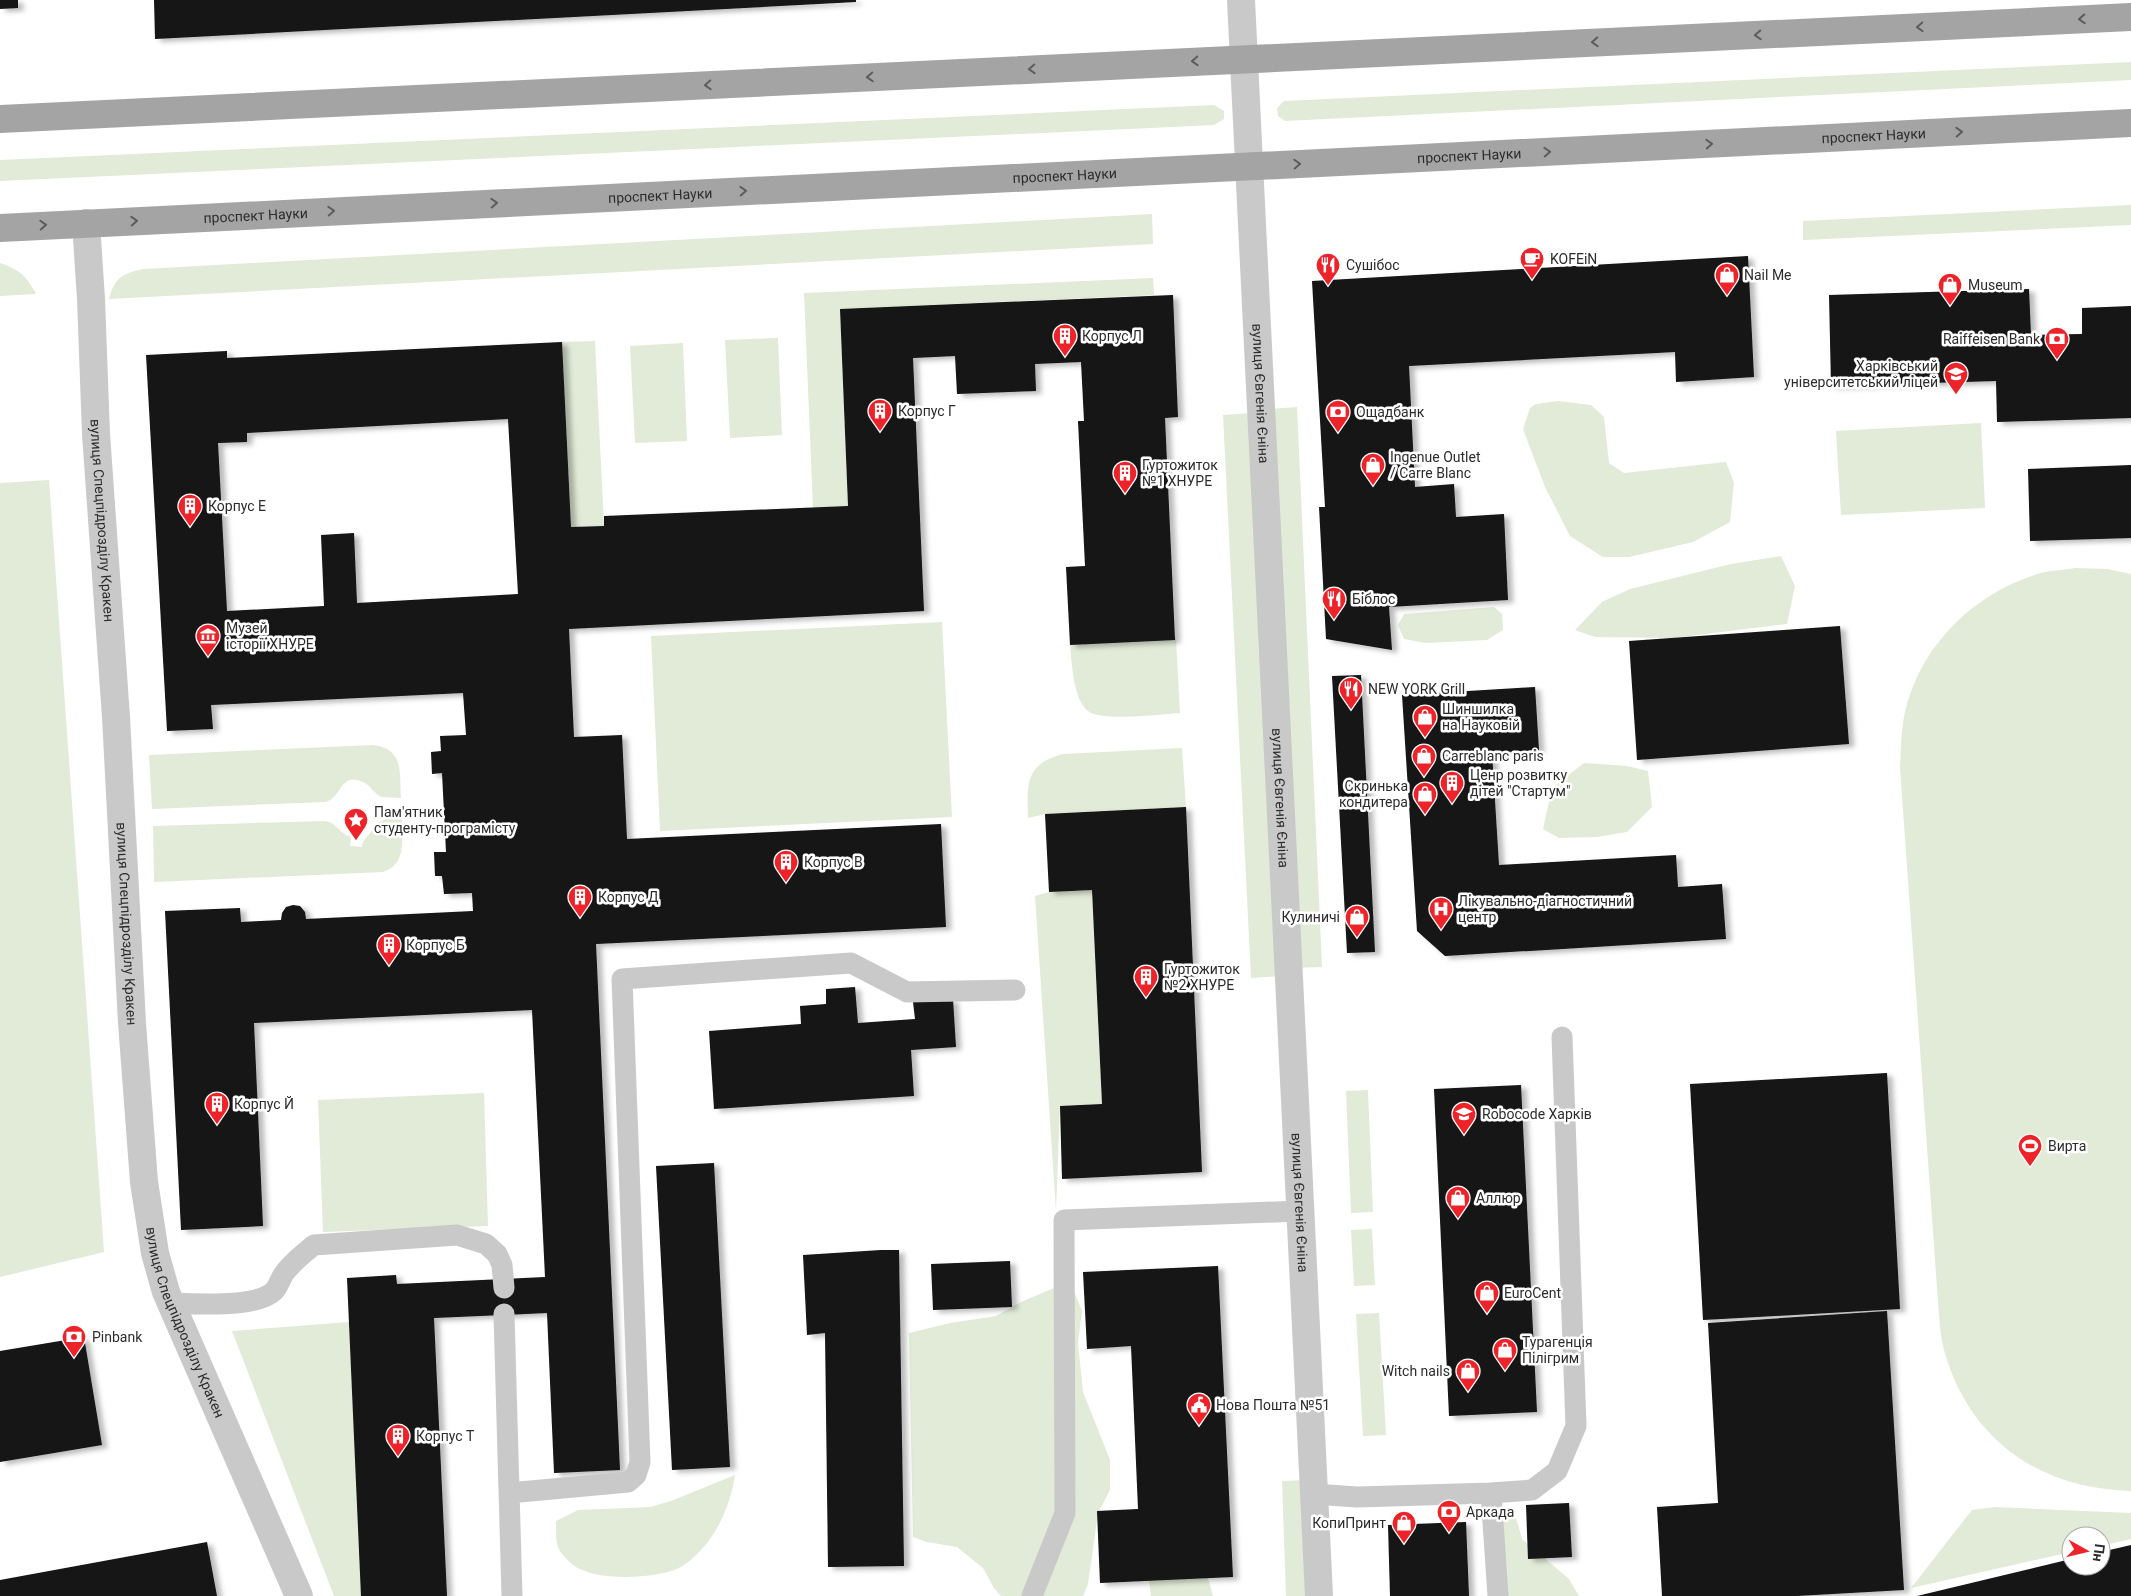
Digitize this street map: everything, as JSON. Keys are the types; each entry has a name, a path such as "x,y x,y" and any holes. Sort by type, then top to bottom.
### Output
{"main road":[{"path":"0,119 2131,17"},
{"name":"проспект Науки","path":"0,228 2131,123"}],"street":[{"name":"вулиця Євгенія Єніна","path":"1241,0 1248,166 1262,393 1319,1596"},
{"name":"вулиця Спецпідрозділу Кракен","path":"86,223 96,434 116,726 132,1024 142,1152 155,1252 171,1303 299,1596"}],"lane":[{"path":"509,1492 628,1482 636,1475 640,1462 622,979 851,963 908,992 1015,990"},
{"path":"1314,1494 1357,1497 1532,1490 1557,1471 1576,1426 1562,1037"},
{"path":"1032,1596 1065,1513 1064,1220 1300,1211"},
{"path":"171,1303 221,1304 264,1298 274,1291 284,1273 300,1256 314,1245 458,1236 486,1244 497,1254 502,1265 504,1288"},
{"path":"504,1314 512,1596"},
{"path":"1491,1493 1498,1596"}],"green space":[{"path":"2131,62 2131,80 1285,121 1278,116 1277,108 1284,101"},
{"path":"1214,105 1224,111 1224,119 1214,125 0,181 0,160"},
{"path":"2131,205 2131,225 1803,240 1803,221"},
{"path":"1152,214 1153,244 109,299 114,286 120,278 143,269"},
{"path":"0,263 22,274 36,294 0,296"},
{"path":"1153,278 1154,295 840,309 848,506 813,508 804,293"},
{"path":"778,338 782,435 730,438 725,340"},
{"path":"595,341 604,526 571,527 562,342"},
{"path":"683,343 687,441 635,443 630,346"},
{"path":"1558,401 1591,405 1604,417 1609,463 1624,473 1726,462 1734,483 1730,522 1693,542 1629,557 1603,557 1570,536 1545,487 1523,429 1530,408 1536,404"},
{"path":"1297,407 1322,967 1294,968 1269,409"},
{"path":"1253,413 1281,976 1251,978 1223,415"},
{"path":"1981,423 1985,508 1841,515 1836,431"},
{"path":"49,480 104,1252 0,1277 0,483"},
{"path":"1781,556 1795,586 1787,624 1673,638 1595,637 1575,630 1602,602 1630,589 1731,564"},
{"name":"Вирта","path":"2075,568 2107,569 2131,574 2131,1491 2098,1488 2067,1481 2038,1469 2013,1454 1990,1434 1971,1410 1955,1382 1944,1350 1939,1316 1900,768 1902,728 1907,704 1915,681 1941,639 1957,621 1976,605 1996,592 2018,581 2041,573"},
{"path":"1494,607 1502,614 1503,630 1487,640 1426,643 1404,639 1398,625 1404,614"},
{"path":"942,622 952,817 660,831 651,636"},
{"path":"1176,638 1180,713 1118,717 1105,716 1088,711 1083,705 1074,681 1070,645"},
{"path":"373,745 391,751 395,757 400,771 401,798 381,797 365,783 350,780 345,782 331,800 325,802 152,809 149,755"},
{"path":"1182,748 1186,807 1045,814 1028,818 1028,795 1031,777 1041,763 1051,758 1063,754"},
{"path":"1584,763 1627,766 1648,771 1652,807 1627,832 1597,837 1559,838 1543,829 1552,788"},
{"path":"402,817 402,849 400,857 391,868 383,872 154,882 153,826 325,821 351,837 350,846 362,847 364,840 380,822 390,818"},
{"path":"1092,890 1102,1104 1060,1106 1056,1211 1035,896 1049,892"},
{"path":"1368,1090 1373,1212 1351,1213 1346,1091"},
{"path":"484,1093 488,1226 323,1232 318,1100"},
{"path":"1372,1229 1375,1285 1354,1286 1351,1230"},
{"path":"1054,1288 1074,1291 1082,1311 1078,1343 1083,1392 1110,1460 1110,1490 1098,1513 1088,1584 1083,1596 1001,1596 994,1588 983,1568 957,1547 927,1542 913,1537 909,1333 950,1323 996,1316 1021,1302"},
{"path":"1379,1313 1386,1435 1363,1436 1356,1314"},
{"path":"349,1322 362,1596 334,1596 232,1331"},
{"path":"735,1475 729,1501 712,1537 694,1557 675,1570 633,1577 590,1573 572,1564 558,1548 556,1521 578,1510 650,1507 671,1501"},
{"path":"1307,1480 1311,1596 1286,1596 1282,1481"},
{"path":"1995,1507 2131,1513 2131,1539 2111,1544 2111,1526 2061,1526 2061,1554 1911,1588 1972,1510"},
{"path":"1515,1514 1522,1539 1569,1579 1579,1596 1506,1596 1501,1515"},
{"path":"1208,1578 1213,1596 1151,1596 1149,1580"}],"building":[{"path":"0,0 18,0 18,8 0,9"},
{"path":"154,0 856,0 856,2 155,39"},
{"path":"1748,256 1754,377 1676,382 1675,352 1409,366 1415,487 1454,484 1456,517 1504,514 1508,600 1389,607 1392,650 1326,639 1319,507 1325,507 1312,281"},
{"path":"2029,289 2031,335 2082,334 2082,308 2131,306 2131,418 1997,422 1996,381 1831,386 1829,295"},
{"path":"1173,295 1178,417 1165,418 1175,640 1070,645 1066,567 1085,566 1078,421 1084,421 1081,362 1035,364 1036,391 957,394 955,356 913,358 924,611 569,629 574,737 622,735 627,839 941,824 946,927 596,944 620,1470 554,1473 547,1313 434,1318 447,1596 361,1596 347,1278 396,1275 397,1284 545,1277 532,1010 254,1023 263,1226 181,1230 165,911 240,908 241,922 281,920 282,913 286,907 293,905 300,906 305,912 306,919 473,911 472,893 444,894 442,876 435,876 434,852 446,852 442,773 432,774 431,752 441,751 440,736 466,735 463,693 211,705 213,729 167,731 146,355 227,351 227,358 562,342 571,527 604,526 604,516 848,506 840,309","holes":["508,419 518,594 357,603 354,533 321,535 324,606 227,611 218,443 247,442 247,433"]},
{"path":"2131,465 2131,538 2030,541 2028,469"},
{"path":"1840,626 1849,744 1637,760 1629,641"},
{"path":"1361,675 1375,952 1347,953 1332,676"},
{"name":"Ценр розвитку дітей \"Стартум\"","path":"1535,687 1539,750 1492,753 1499,865 1676,855 1678,887 1722,884 1726,939 1445,956 1417,931 1402,695"},
{"name":"Гуртожиток №2 ХНУРЕ","path":"1186,807 1202,1172 1062,1179 1060,1106 1102,1104 1092,890 1049,892 1045,814"},
{"path":"855,987 858,1023 915,1019 913,1002 953,999 956,1047 911,1050 914,1096 714,1109 709,1031 801,1024 800,1006 826,1004 826,989"},
{"path":"1887,1073 1900,1309 1703,1320 1690,1084"},
{"path":"1521,1085 1537,1412 1449,1416 1434,1089"},
{"path":"714,1163 730,1467 672,1470 656,1166"},
{"path":"899,1250 904,1566 828,1567 825,1333 807,1335 803,1255"},
{"path":"1010,1261 1012,1307 933,1310 931,1264"},
{"path":"1218,1266 1233,1577 1100,1583 1097,1511 1138,1509 1131,1346 1087,1349 1083,1272"},
{"path":"1887,1311 1904,1590 1796,1596 1662,1596 1657,1507 1718,1503 1708,1323"},
{"path":"84,1337 102,1445 0,1462 0,1351"},
{"path":"1569,1503 1572,1557 1528,1559 1526,1505"},
{"path":"1466,1522 1469,1596 1390,1596 1388,1525"},
{"path":"207,1542 217,1596 0,1596 0,1580"},
{"path":"2131,1545 2131,1596 1917,1596 2061,1561 2061,1576 2111,1576 2111,1550"}],"place":[{"name":"KOFEiN","path":"1532,280"},
{"name":"Сушібос","path":"1328,286"},
{"name":"Nail Me","path":"1727,296"},
{"name":"Museum","path":"1950,306"},
{"name":"Корпус Л","path":"1065,357"},
{"name":"Raiffeisen Bank","path":"2057,360"},
{"name":"Харківський університетський ліцей","path":"1956,395"},
{"name":"Корпус Г","path":"880,432"},
{"name":"Ощадбанк","path":"1338,433"},
{"name":"Ingenue Outlet / Carre Blanc","path":"1373,486"},
{"name":"Гуртожиток №1 ХНУРЕ","path":"1125,494"},
{"name":"Корпус E","path":"190,527"},
{"name":"Біблос","path":"1334,620"},
{"name":"Музей історії ХНУРЕ","path":"208,657"},
{"name":"NEW YORK Grill","path":"1351,710"},
{"name":"Шиншилка на Науковій","path":"1425,738"},
{"name":"Carreblanc paris","path":"1424,777"},
{"name":"Ценр розвитку дітей \"Стартум\"","path":"1452,804"},
{"name":"Скринька кондитера","path":"1425,815"},
{"name":"Пам'ятник студенту-програмісту","path":"356,841"},
{"name":"Корпус В","path":"786,883"},
{"name":"Корпус Д","path":"580,918"},
{"name":"Лікувально-діагностичний центр","path":"1441,930"},
{"name":"Кулиничі","path":"1357,938"},
{"name":"Корпус Б","path":"389,966"},
{"name":"Гуртожиток №2 ХНУРЕ","path":"1146,998"},
{"name":"Корпус Й","path":"217,1125"},
{"name":"Robocode Харків","path":"1464,1135"},
{"name":"Вирта","path":"2030,1167"},
{"name":"Аллюр","path":"1458,1219"},
{"name":"EuroCent","path":"1487,1314"},
{"name":"Pinbank","path":"74,1358"},
{"name":"Турагенція Пілігрим","path":"1505,1371"},
{"name":"Witch nails","path":"1468,1392"},
{"name":"Нова Пошта №51","path":"1199,1426"},
{"name":"Корпус T","path":"398,1457"},
{"name":"Аркада","path":"1449,1533"},
{"name":"КопиПринт","path":"1404,1544"}]}
